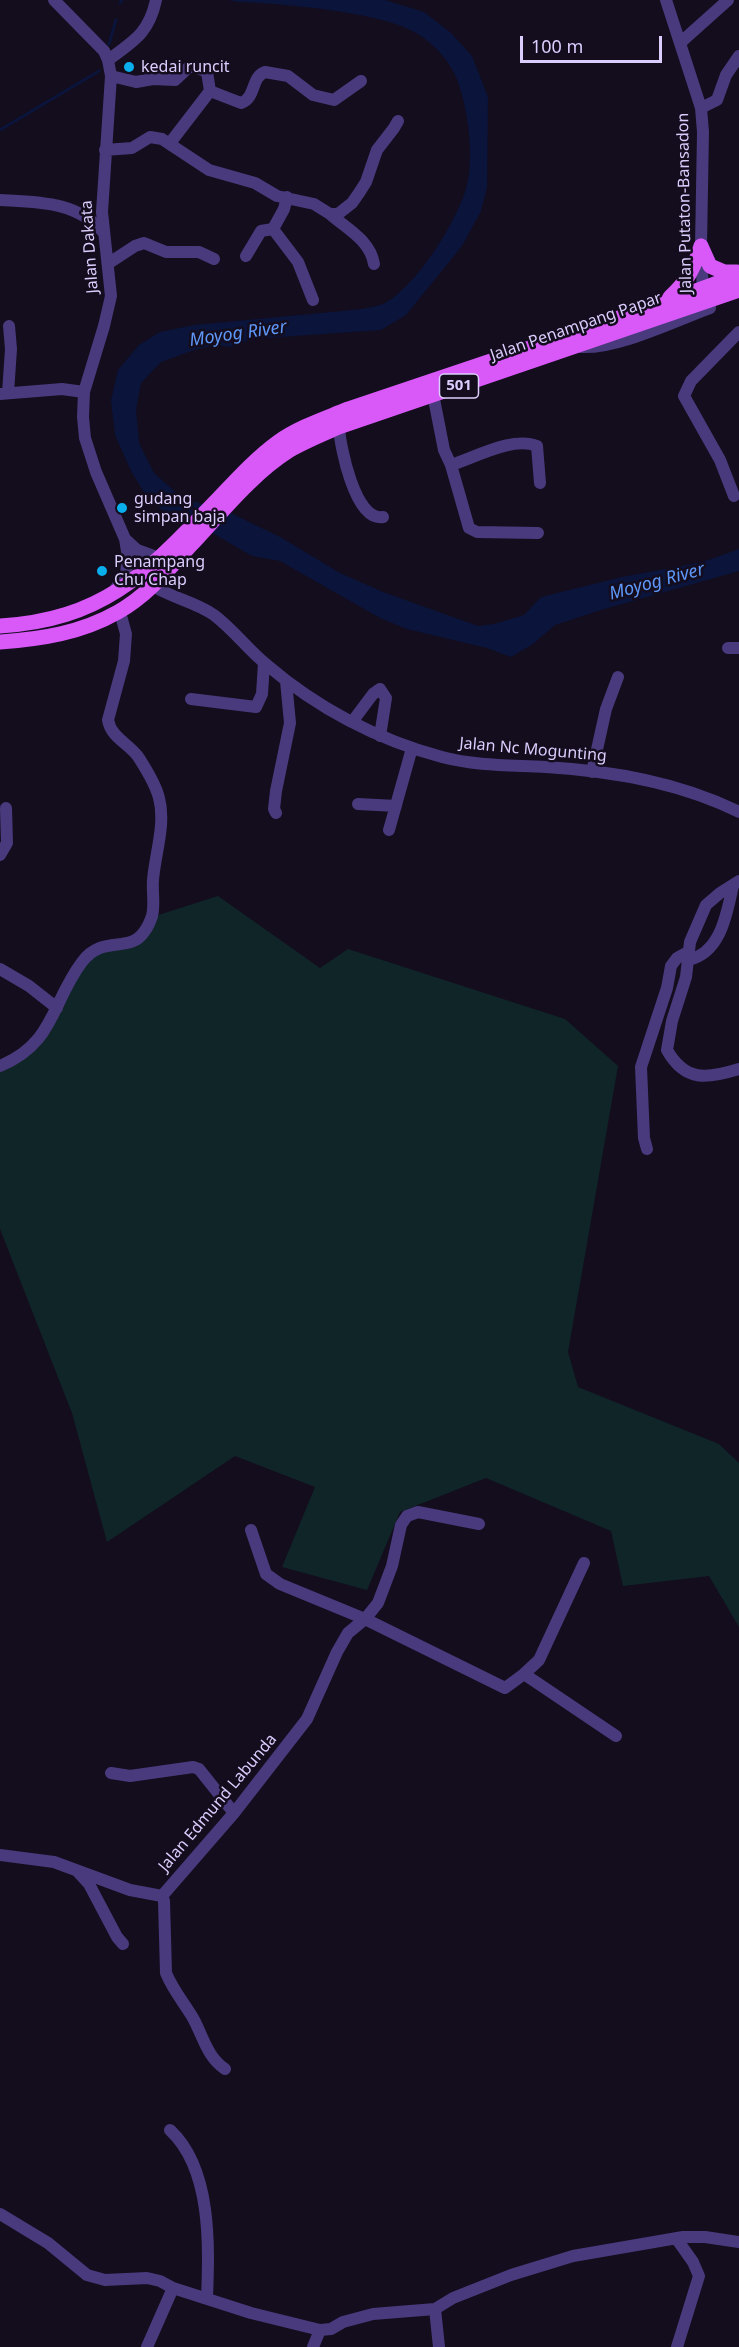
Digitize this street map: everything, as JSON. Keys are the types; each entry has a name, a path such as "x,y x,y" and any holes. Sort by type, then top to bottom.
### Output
{"main road":[{"path":"700,246 710,266 717,270 739,274"},
{"path":"663,303 689,278 694,269 700,246"},
{"name":"Jalan Penampang Papar","path":"0,626 53,619 111,597 229,496 288,451 339,427 575,347 703,295 739,274"},
{"name":"Jalan Penampang Papar","path":"0,642 67,634 96,624 120,612 153,586 179,558 268,450 305,426 348,409 663,303 739,290"}],"street":[{"name":"Jalan Dakata","path":"54,0 104,51 111,76 102,212 109,264 109,306 84,392 82,417 96,471 125,539 128,557 126,573 111,597"},
{"path":"108,60 144,32 151,21 156,0"},
{"name":"Jalan Putaton-Bansadon","path":"666,0 701,108 703,132 700,246 703,295"},
{"path":"680,43 728,0"},
{"path":"701,108 717,100 726,75 739,56"},
{"path":"111,76 136,82 153,79 175,80 189,67 207,72 210,91 170,143"},
{"path":"210,91 241,103 249,98 261,73 276,73 294,79 313,95 334,100 362,81"},
{"path":"330,214 341,213 352,203 366,182 377,150 398,121"},
{"path":"105,150 132,148 150,137 157,137 170,143 187,158 209,170 255,183 277,196 314,204 360,238 371,252 374,264"},
{"path":"273,229 284,209 287,197"},
{"path":"0,200 60,204 96,223 104,233"},
{"path":"246,256 261,231 273,229"},
{"path":"273,229 298,262 313,300"},
{"path":"109,264 140,243 166,252 199,252 214,259"},
{"path":"575,347 593,348 629,338 739,297"},
{"path":"9,326 11,349 4,393 62,389 84,392"},
{"path":"734,496 720,460 684,396 691,381 739,332"},
{"path":"433,394 444,450 451,465 469,528 477,532 538,533"},
{"path":"339,427 340,447 351,483 370,514 378,518 383,517"},
{"path":"451,465 500,447 528,442 537,446 540,483"},
{"path":"125,539 137,550 159,558"},
{"name":"Jalan Nc Mogunting","path":"153,586 212,614 242,638 264,663 286,681 326,708 380,736 412,748 466,762 592,772 661,783 739,812"},
{"path":"0,1066 29,1050 47,1029 76,972 88,956 105,945 132,944 148,927 152,916 161,817 159,798 139,758 118,738 108,720 124,662 126,634 120,612"},
{"path":"191,699 256,707 262,694 264,663"},
{"path":"592,772 606,709 618,677"},
{"path":"276,813 274,809 276,791 290,723 286,681"},
{"path":"352,722 373,693 380,689 386,698 380,736"},
{"path":"389,830 412,748"},
{"path":"358,804 396,806"},
{"path":"0,855 7,843 6,808"},
{"path":"736,883 706,905 690,942 686,977 672,1021 667,1050 677,1066 698,1076 739,1069"},
{"path":"647,1149 642,1110 642,1067 667,988 671,966 677,958 703,954 716,940 736,883"},
{"path":"0,969 50,1001 57,1008"},
{"name":"Jalan Edmund Labunda","path":"0,1855 44,1859 130,1890 162,1896 234,1813 307,1719 348,1633 365,1619 378,1603 392,1566 401,1525 407,1516 418,1512 479,1524"},
{"path":"251,1530 266,1574 280,1584 365,1619 505,1688 539,1660 584,1563"},
{"path":"524,1674 603,1725 616,1736"},
{"path":"111,1773 130,1776 193,1767 199,1769 234,1813"},
{"path":"78,1871 89,1884 123,1944"},
{"path":"162,1896 166,1973 193,2018 208,2050 217,2064 225,2069"},
{"path":"170,2130 187,2149 198,2175 208,2246 207,2299"},
{"path":"0,2214 48,2243 87,2276 105,2280 147,2278 160,2281 173,2288 251,2313 320,2330 332,2329 343,2322 373,2314 435,2309 470,2291 511,2275 561,2260 676,2238 705,2237 737,2243"},
{"path":"676,2238 693,2262 699,2276 676,2347"},
{"path":"147,2347 173,2288"},
{"path":"435,2309 439,2347"},
{"path":"313,2347 320,2330"}],"green space":[{"path":"218,896 320,968 348,949 565,1019 618,1066 568,1352 578,1387 719,1444 739,1463 739,1627 709,1576 623,1586 611,1531 486,1478 400,1512 367,1590 282,1567 315,1487 235,1456 107,1542 72,1413 0,1229 0,1069 36,1046 83,968 101,949 138,937 149,918"}],"water":[{"name":"Moyog River","path":"229,0 385,0 424,12 451,33 472,56 488,97 487,188 481,211 462,246 406,315 381,330 251,339 232,347 215,345 194,350 161,362 141,383 136,410 139,443 154,473 181,497 233,514 282,538 340,573 383,592 478,626 524,615 541,597 622,577 703,562 739,549 739,571 555,625 533,644 511,657 487,648 407,629 380,618 280,561 252,556 214,534 162,510 147,497 131,471 115,435 111,400 118,370 139,345 160,332 194,325 363,309 385,303 410,283 444,236 461,203 469,176 469,132 464,102 456,77 444,58 422,37 401,26 363,16"}],"waterway":[{"path":"109,44 116,20"},
{"path":"0,130 99,71"}],"place":[{"name":"kedai runcit","path":"129,67"},
{"name":"gudang simpan baja","path":"122,508"},
{"name":"Penampang Chu Chap","path":"102,571"}]}
